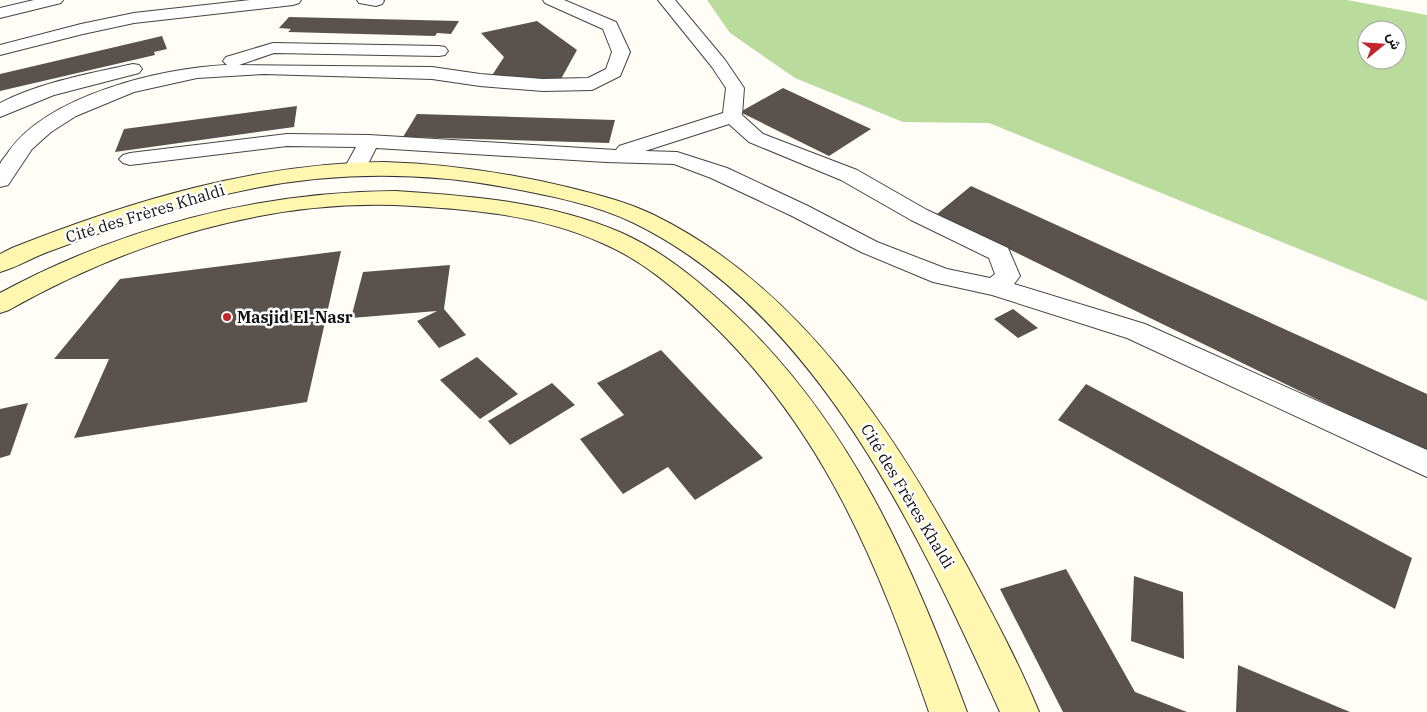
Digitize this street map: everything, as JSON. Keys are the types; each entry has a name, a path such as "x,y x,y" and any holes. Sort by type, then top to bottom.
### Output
{"main road":[{"name":"Cité des Frères Khaldi","path":"0,264 112,220 172,202 230,187 301,174 355,169 407,170 471,176 546,189 613,206 653,223 700,252 754,294 814,357 864,422 915,503 955,576 1020,712"},
{"name":"Cité des Frères Khaldi","path":"0,304 56,274 129,244 199,223 300,203 348,198 404,198 513,209 585,227 627,244 659,264 728,322 772,368 820,432 865,509 905,597 948,712"}],"street":[{"path":"0,13 55,0"},
{"path":"0,50 81,29 134,18 293,0"},
{"path":"197,72 264,69 432,73 480,80 543,85 592,84 614,72 621,52 610,26 551,0"},
{"path":"666,0 719,64 735,88 732,116"},
{"path":"0,180 24,145 44,128 69,112 128,88 197,72 273,48 439,51"},
{"path":"0,111 45,92 147,65"},
{"path":"606,156 732,116"},
{"path":"732,116 756,138 849,175 919,215 999,253 1008,276 995,287"},
{"path":"130,159 287,140 369,141 606,156 677,158 719,173 800,211 869,247 942,276 995,287 1136,331 1427,464"},
{"path":"355,169 369,141"}],"green space":[{"path":"707,0 1347,0 1427,15 1427,301 989,123 903,122 795,78 730,33"}],"building":[{"path":"289,17 459,21 451,34 437,33 435,36 288,32 291,29 279,28"},
{"path":"537,21 577,50 561,79 491,77 504,57 481,33"},
{"path":"162,36 167,49 154,52 155,55 0,91 0,74"},
{"path":"783,88 871,129 829,156 740,112"},
{"path":"297,106 294,127 115,152 124,129"},
{"path":"417,114 615,120 609,143 403,137"},
{"path":"971,186 1427,394 1427,453 937,214"},
{"name":"Masjid El-Nasr","path":"341,251 307,402 74,438 109,359 54,359 120,279"},
{"path":"450,265 444,309 466,335 439,348 417,321 437,311 351,318 363,272"},
{"path":"1013,309 1038,328 1018,338 994,319"},
{"path":"661,350 763,458 695,500 668,467 623,494 580,439 624,415 597,383"},
{"path":"477,357 518,394 480,419 440,380"},
{"path":"552,383 575,405 510,445 488,421"},
{"path":"1086,384 1412,558 1395,609 1058,420"},
{"path":"28,403 10,455 0,458 0,409"},
{"path":"1066,569 1135,692 1187,712 1063,712 1000,589"},
{"path":"1134,576 1183,592 1184,659 1131,641"},
{"path":"1238,665 1350,712 1236,712"}],"place":[{"name":"Masjid El-Nasr","path":"227,317"}]}
